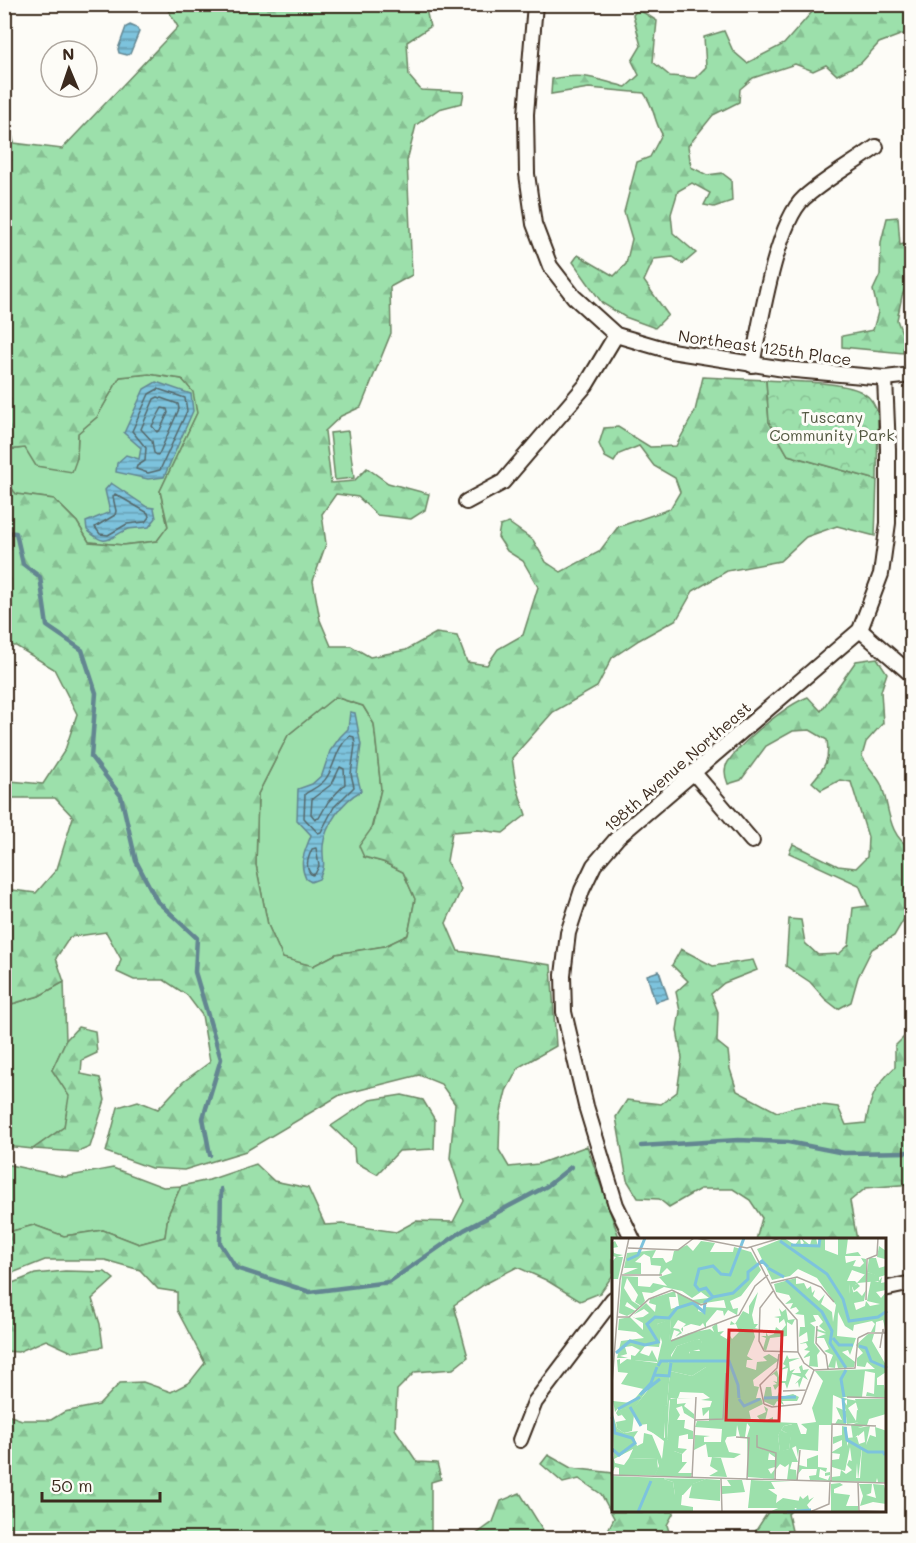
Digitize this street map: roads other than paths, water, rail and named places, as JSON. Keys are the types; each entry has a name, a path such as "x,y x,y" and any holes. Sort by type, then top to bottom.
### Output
{"street":[{"path":"466,502 503,482 586,385 616,335 574,297 550,266 534,224 527,174 526,114 534,4"},
{"path":"752,365 779,244 791,216 802,199 876,147"},
{"name":"Northeast 125th Place","path":"616,335 671,351 752,365 885,378 912,375"},
{"name":"198th Avenue Northeast","path":"632,1238 616,1205 586,1106 564,1012 563,975 568,933 582,890 594,865 618,837 860,630 881,574 888,523 885,378"},
{"path":"860,630 912,675"},
{"path":"694,773 752,841"},
{"path":"886,1289 912,1283"},
{"path":"520,1440 535,1402 612,1300"}],"water":[{"path":"130,25 137,28 139,32 130,54 127,55 119,53 118,49 126,27"},
{"path":"156,382 191,394 193,411 164,477 148,479 116,472 117,463 126,455 139,459 141,448 124,433 144,389"},
{"path":"111,483 147,507 154,508 156,518 149,527 129,529 108,540 100,539 87,530 86,522 110,512 105,490"},
{"path":"350,712 355,713 361,745 357,775 361,791 347,801 331,822 324,838 324,866 319,879 311,882 306,879 302,862 311,835 297,820 298,789 312,784 322,775 330,751 348,729"},
{"path":"659,971 668,998 655,1002 647,975"}],"waterway":[{"path":"4,532 16,533 23,564 40,577 47,626 82,650 96,693 91,757 121,796 136,861 157,901 197,938 195,972 221,1059 203,1118 210,1155"},
{"path":"641,1146 738,1140 788,1142 844,1153 912,1152"},
{"path":"221,1189 220,1243 236,1268 310,1292 389,1282 464,1230 547,1186 571,1167"}],"park label":[{"name":"Tuscany Community Park","path":"832,425"}]}
